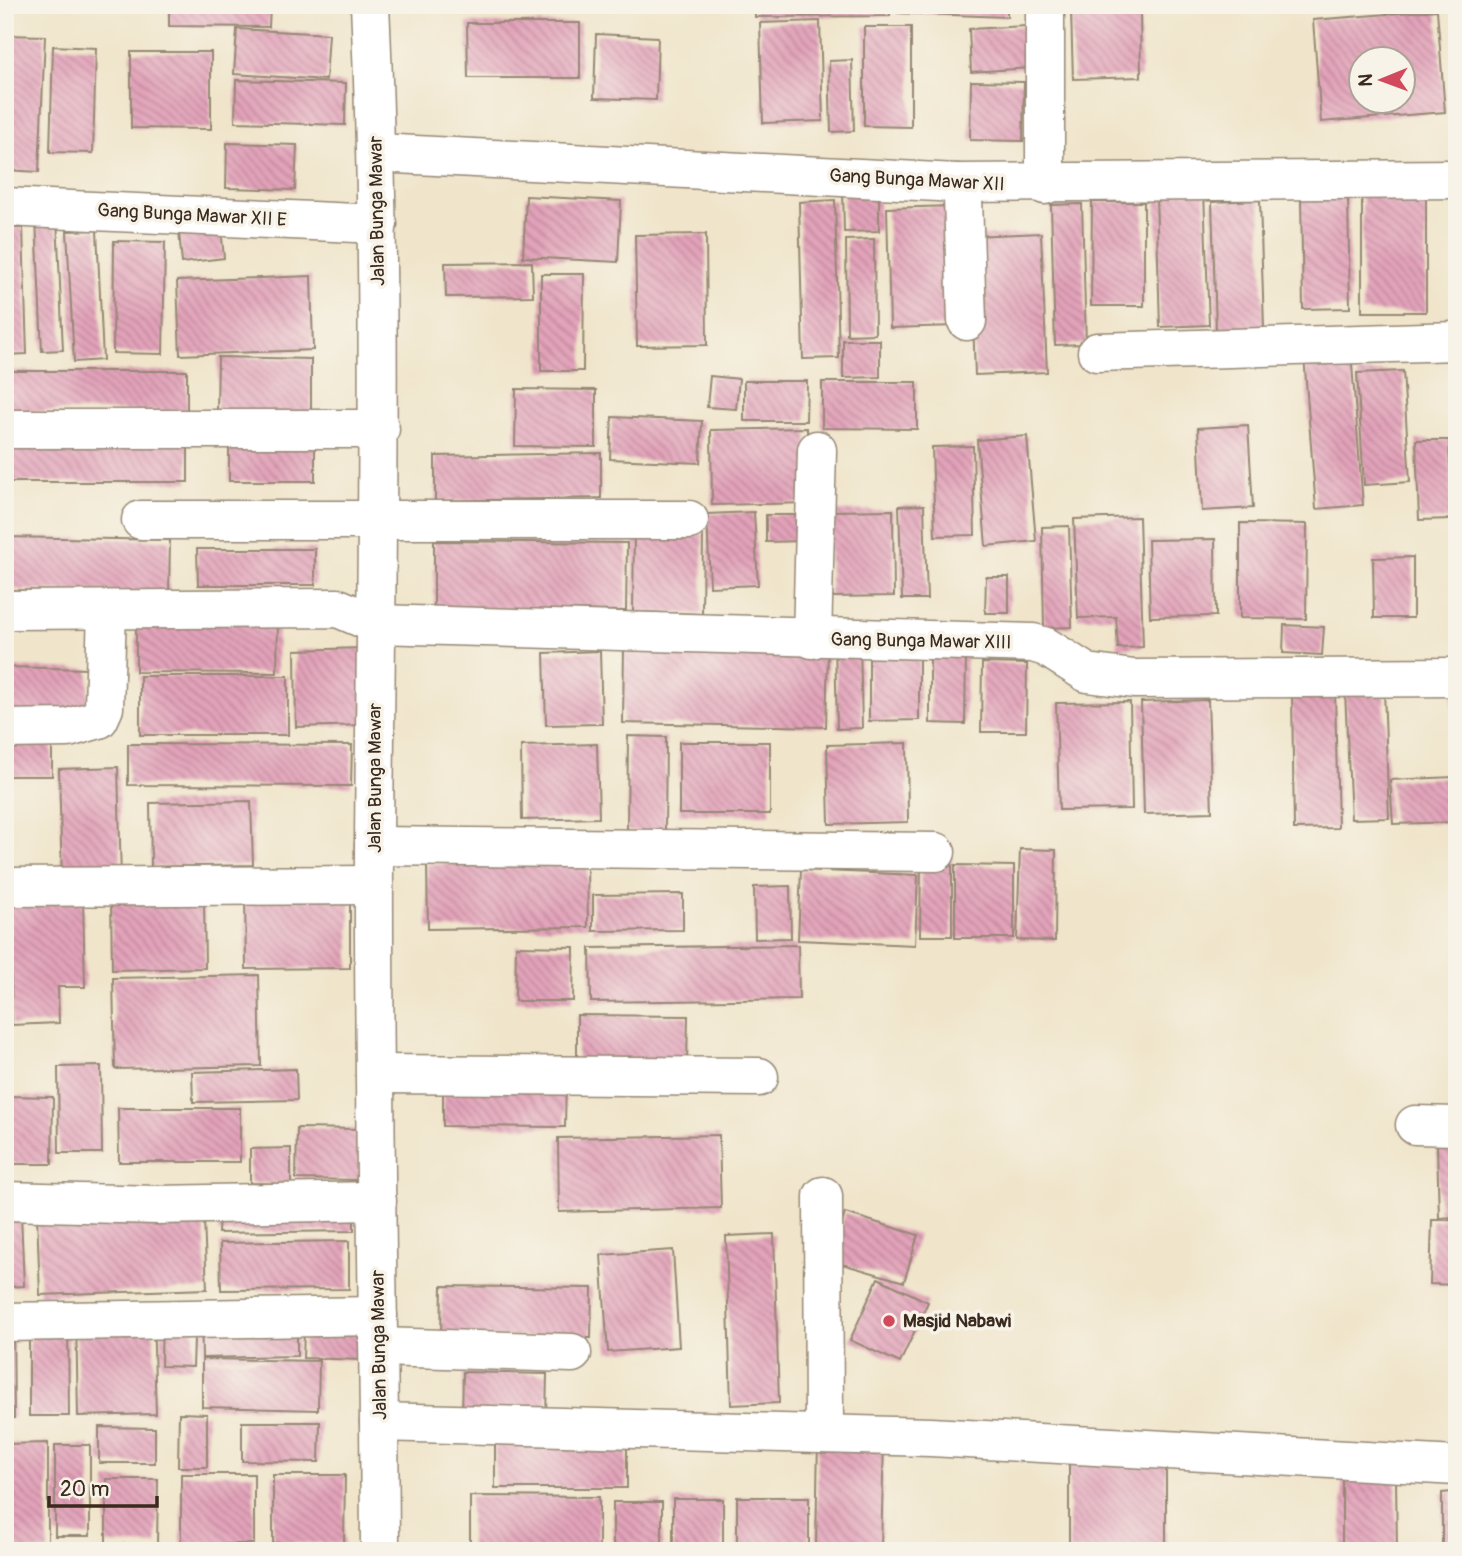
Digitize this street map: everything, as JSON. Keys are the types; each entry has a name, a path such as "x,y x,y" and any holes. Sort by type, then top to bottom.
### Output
{"street":[{"name":"Jalan Bunga Mawar","path":"370,5 377,153 380,429 374,846 380,1551"},
{"path":"1045,5 1045,185"},
{"name":"Gang Bunga Mawar XII","path":"377,153 957,183 1045,185 1457,179"},
{"path":"957,183 963,198 967,321"},
{"name":"Gang Bunga Mawar XII E","path":"5,207 378,224"},
{"path":"1097,352 1457,341"},
{"path":"5,429 380,429"},
{"path":"812,639 817,450"},
{"path":"141,520 689,520"},
{"path":"5,610 338,608 376,624"},
{"path":"5,729 68,728 99,719 104,708 107,610"},
{"name":"Gang Bunga Mawar XIII","path":"376,624 812,639 895,637 1033,643 1046,647 1087,673 1134,679 1457,677"},
{"path":"374,846 936,852"},
{"path":"5,887 374,885"},
{"path":"376,1074 759,1077"},
{"path":"1415,1125 1457,1125"},
{"path":"823,1196 824,1434"},
{"path":"5,1201 157,1205 377,1201"},
{"path":"5,1322 378,1331 572,1353"},
{"path":"379,1422 824,1434 1457,1466"}],"building":[{"path":"169,5 270,5 269,27 169,26"},
{"path":"755,5 890,5 890,16 755,17"},
{"path":"898,5 1007,5 1007,17 898,13"},
{"path":"1140,9 1141,77 1073,79 1071,11"},
{"path":"1437,10 1445,112 1416,114 1416,46 1346,46 1346,116 1395,116 1321,122 1313,20"},
{"path":"820,21 823,121 763,123 760,23"},
{"path":"467,23 580,23 580,78 468,78"},
{"path":"1026,26 1029,68 971,72 969,29"},
{"path":"864,27 911,27 911,127 864,126"},
{"path":"237,29 329,34 326,80 234,74"},
{"path":"596,34 658,37 656,100 594,98"},
{"path":"5,35 45,36 39,172 5,170"},
{"path":"53,46 96,48 93,153 50,152"},
{"path":"131,52 211,52 211,129 131,128"},
{"path":"852,60 854,131 831,132 829,61"},
{"path":"236,80 346,83 345,125 235,122"},
{"path":"971,81 1024,82 1023,141 970,140"},
{"path":"227,143 297,145 295,190 226,188"},
{"path":"879,189 879,231 844,232 843,190"},
{"path":"1204,192 1209,325 1160,327 1156,194"},
{"path":"1362,194 1426,194 1426,312 1362,312"},
{"path":"526,196 621,201 618,262 523,257"},
{"path":"1348,196 1350,308 1303,309 1301,197"},
{"path":"835,200 839,358 803,359 799,202"},
{"path":"1260,200 1264,328 1216,330 1212,202"},
{"path":"1092,202 1144,202 1144,306 1091,306"},
{"path":"1082,204 1086,344 1055,345 1051,205"},
{"path":"952,206 955,326 890,328 887,208"},
{"path":"57,218 63,350 42,351 36,219"},
{"path":"5,228 23,228 27,354 5,355"},
{"path":"221,228 224,258 182,263 179,232"},
{"path":"97,230 103,360 74,362 67,231"},
{"path":"1041,233 1047,372 975,375 970,236"},
{"path":"706,234 707,345 637,346 635,235"},
{"path":"874,239 875,334 847,335 846,240"},
{"path":"114,241 165,242 163,354 113,353"},
{"path":"532,262 533,296 446,297 445,263"},
{"path":"541,274 584,274 583,371 541,371"},
{"path":"311,276 313,350 180,355 177,281"},
{"path":"843,340 880,340 880,377 843,378"},
{"path":"1457,347 1457,392 1455,392 1451,348"},
{"path":"1351,352 1363,505 1316,509 1304,356"},
{"path":"218,357 311,359 311,415 217,413"},
{"path":"5,371 187,371 187,411 5,411"},
{"path":"1403,371 1410,482 1364,485 1357,373"},
{"path":"710,376 739,379 736,409 707,407"},
{"path":"744,381 807,381 806,421 744,421"},
{"path":"822,382 917,382 917,429 822,428"},
{"path":"516,389 596,390 596,447 515,446"},
{"path":"612,417 702,421 700,463 610,459"},
{"path":"1248,425 1253,508 1202,511 1198,428"},
{"path":"807,428 809,503 712,505 711,430"},
{"path":"1027,436 1036,541 986,546 977,440"},
{"path":"229,437 315,438 315,481 229,481"},
{"path":"5,438 188,438 188,482 5,482"},
{"path":"1416,440 1449,440 1452,519 1419,520"},
{"path":"973,446 975,535 935,536 932,447"},
{"path":"601,453 601,498 435,501 435,456"},
{"path":"924,505 927,599 902,599 899,506"},
{"path":"893,510 894,596 830,597 829,511"},
{"path":"754,512 758,585 710,587 707,514"},
{"path":"766,515 802,515 802,541 766,542"},
{"path":"1139,517 1143,647 1118,648 1116,617 1078,618 1074,519"},
{"path":"1240,523 1307,524 1306,619 1240,618"},
{"path":"1069,526 1072,627 1044,628 1042,527"},
{"path":"634,533 703,534 702,614 633,612"},
{"path":"5,537 170,540 169,593 5,590"},
{"path":"1215,539 1216,616 1150,617 1148,540"},
{"path":"434,541 627,543 626,611 434,609"},
{"path":"197,549 315,549 315,585 198,585"},
{"path":"1413,557 1413,618 1374,618 1373,558"},
{"path":"986,577 1009,577 1009,613 985,613"},
{"path":"136,618 278,619 277,673 136,672"},
{"path":"1284,625 1324,627 1322,655 1283,653"},
{"path":"860,641 862,728 837,729 835,642"},
{"path":"624,645 828,649 826,727 623,723"},
{"path":"363,648 365,725 296,727 295,650"},
{"path":"600,651 602,724 546,725 544,653"},
{"path":"919,652 919,720 869,721 869,653"},
{"path":"930,652 966,652 965,724 930,723"},
{"path":"982,663 1027,664 1026,732 981,732"},
{"path":"5,667 89,669 88,717 5,715"},
{"path":"140,676 288,676 288,735 140,735"},
{"path":"1452,685 1457,685 1457,743 1454,743"},
{"path":"1384,691 1389,818 1351,819 1345,692"},
{"path":"1335,692 1338,828 1294,829 1292,693"},
{"path":"1208,700 1212,812 1144,814 1141,702"},
{"path":"1130,702 1132,809 1059,810 1056,703"},
{"path":"5,736 52,736 52,776 5,776"},
{"path":"628,736 666,737 665,832 627,831"},
{"path":"679,742 770,742 770,814 679,814"},
{"path":"907,743 908,822 829,824 827,745"},
{"path":"128,744 352,745 351,786 128,785"},
{"path":"597,744 599,818 522,820 521,746"},
{"path":"118,767 121,879 62,881 59,769"},
{"path":"1453,777 1455,822 1393,824 1390,780"},
{"path":"251,801 253,865 151,867 150,803"},
{"path":"1020,849 1056,850 1055,941 1017,940"},
{"path":"921,856 952,856 952,936 920,936"},
{"path":"587,862 588,927 428,929 427,864"},
{"path":"955,865 1014,866 1014,938 955,938"},
{"path":"801,870 918,875 915,945 798,940"},
{"path":"790,886 791,938 755,939 754,887"},
{"path":"350,893 350,968 246,969 245,894"},
{"path":"683,894 683,930 593,931 593,895"},
{"path":"204,897 205,968 112,970 111,898"},
{"path":"83,899 85,987 58,987 59,1023 12,1025 9,903"},
{"path":"798,945 799,999 591,1002 590,948"},
{"path":"516,946 574,947 573,1001 515,1001"},
{"path":"259,975 261,1066 115,1069 113,978"},
{"path":"577,1015 688,1016 687,1062 577,1060"},
{"path":"101,1066 102,1153 59,1153 58,1067"},
{"path":"296,1069 297,1100 193,1102 192,1072"},
{"path":"443,1077 566,1077 565,1127 443,1126"},
{"path":"7,1096 53,1097 52,1164 6,1164"},
{"path":"118,1108 240,1108 240,1162 119,1162"},
{"path":"297,1128 360,1129 359,1180 296,1179"},
{"path":"719,1135 721,1208 559,1212 558,1138"},
{"path":"1437,1145 1457,1145 1457,1217 1439,1218"},
{"path":"291,1148 291,1184 250,1183 250,1149"},
{"path":"354,1209 354,1231 218,1233 219,1212"},
{"path":"845,1213 918,1235 904,1282 832,1261"},
{"path":"5,1214 21,1214 24,1286 5,1287"},
{"path":"37,1215 204,1220 207,1289 40,1295"},
{"path":"1432,1220 1457,1220 1457,1285 1430,1284"},
{"path":"774,1234 779,1403 731,1405 726,1236"},
{"path":"349,1241 349,1289 221,1290 220,1243"},
{"path":"673,1250 679,1347 608,1352 601,1255"},
{"name":"Masjid Nabawi","path":"878,1278 928,1302 900,1363 850,1340"},
{"path":"442,1286 592,1288 591,1338 441,1336"},
{"path":"305,1307 365,1309 363,1360 303,1358"},
{"path":"297,1309 297,1356 202,1358 201,1311"},
{"path":"162,1312 195,1313 193,1367 161,1366"},
{"path":"153,1315 156,1414 78,1416 76,1317"},
{"path":"5,1317 13,1317 14,1418 5,1418"},
{"path":"29,1317 68,1318 69,1416 29,1416"},
{"path":"202,1359 319,1361 318,1410 202,1407"},
{"path":"463,1372 547,1374 546,1418 462,1416"},
{"path":"179,1413 207,1414 207,1467 178,1467"},
{"path":"242,1422 320,1422 319,1462 242,1461"},
{"path":"99,1427 155,1428 155,1463 99,1463"},
{"path":"818,1440 884,1442 881,1547 816,1545"},
{"path":"48,1443 48,1551 5,1551 5,1444"},
{"path":"495,1443 627,1443 627,1488 495,1488"},
{"path":"55,1445 90,1445 90,1536 55,1536"},
{"path":"1166,1456 1166,1551 1069,1551 1069,1457"},
{"path":"181,1474 254,1474 254,1544 181,1544"},
{"path":"273,1475 345,1475 344,1544 273,1543"},
{"path":"106,1479 158,1479 157,1545 106,1544"},
{"path":"1342,1479 1396,1479 1397,1551 1342,1551"},
{"path":"1452,1492 1453,1551 1442,1551 1442,1493"},
{"path":"470,1496 599,1497 599,1551 470,1551"},
{"path":"737,1497 809,1497 809,1551 737,1551"},
{"path":"673,1499 723,1499 723,1551 673,1551"},
{"path":"613,1502 662,1502 662,1551 613,1551"}],"place":[{"name":"Masjid Nabawi","path":"889,1321"}]}
